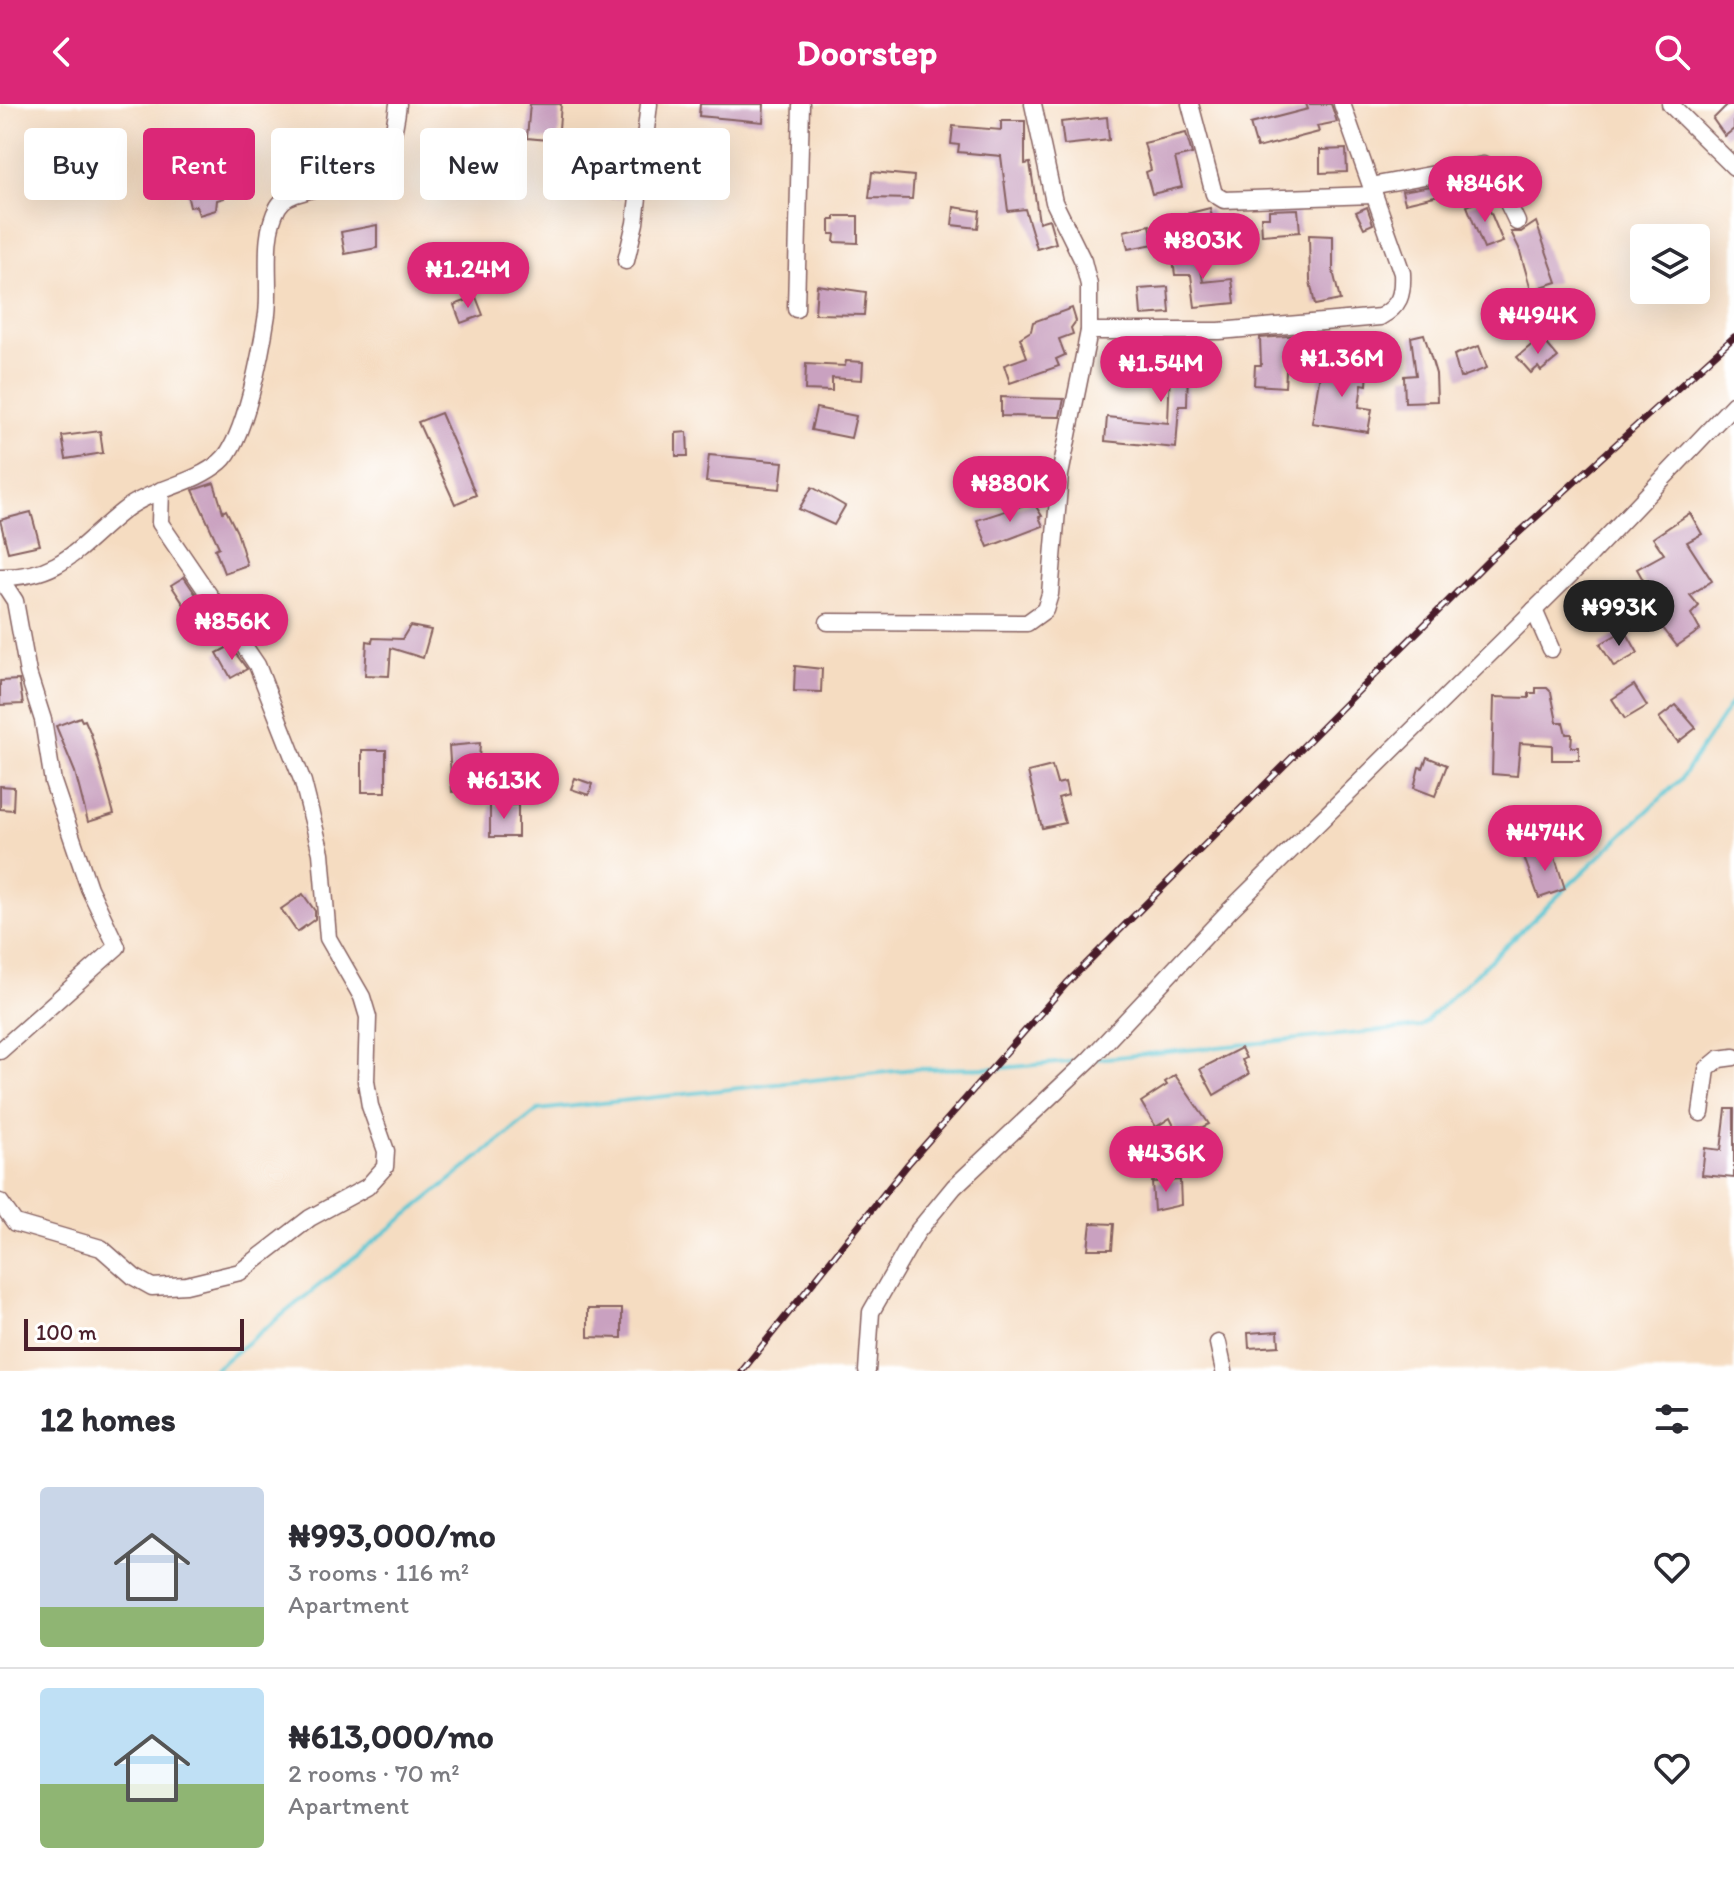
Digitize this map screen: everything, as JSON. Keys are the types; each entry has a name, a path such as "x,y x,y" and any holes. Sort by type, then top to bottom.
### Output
{"street":[{"path":"0,577 28,577 62,563 128,507 219,464 231,451 242,426 267,314 271,220 280,202 376,166 394,141 398,104"},
{"path":"626,261 635,223 649,104"},
{"path":"796,309 795,236 801,104"},
{"path":"828,622 1027,623 1038,619 1050,594 1060,475 1089,331 1089,285 1083,261 1054,202 1033,104"},
{"path":"1190,104 1214,194 1224,200 1372,190 1483,165 1492,170 1517,222"},
{"path":"1089,331 1219,331 1380,317 1399,303 1402,273 1342,104"},
{"path":"1670,104 1734,167"},
{"path":"867,1371 871,1312 917,1232 954,1187 1089,1060 1230,910 1534,610 1734,404"},
{"path":"0,1202 15,1223 101,1248 134,1277 152,1287 186,1285 240,1272 310,1218 367,1187 385,1167 386,1151 370,1106 366,1081 368,1017 362,997 328,938 321,853 303,782 257,665 160,523 161,490"},
{"path":"0,577 15,601 28,673 43,720 53,782 89,888 117,947 0,1051"},
{"path":"1534,610 1551,649"},
{"path":"1701,1113 1707,1069 1719,1059 1734,1057"},
{"path":"1218,1343 1224,1371"}],"building":[{"path":"530,104 561,104 559,128 543,128 543,140 527,138"},
{"path":"700,104 764,104 763,122 699,116"},
{"path":"1306,104 1331,104 1337,122 1317,126 1319,132 1257,148 1250,124 1308,109"},
{"path":"1728,104 1734,104 1734,129 1725,136 1713,119"},
{"path":"1107,117 1109,140 1064,145 1061,122"},
{"path":"1001,121 1025,121 1025,164 1030,163 1039,222 1049,219 1056,243 1037,249 1025,209 1008,211 1001,156 958,152 959,145 951,144 953,126 1001,130"},
{"path":"1186,133 1192,154 1175,158 1182,187 1152,194 1146,172 1151,170 1144,143"},
{"path":"1346,149 1347,172 1320,173 1320,150"},
{"path":"872,172 914,176 912,199 869,198"},
{"path":"1437,185 1439,195 1405,203 1402,191"},
{"path":"1485,199 1503,242 1484,249 1467,206"},
{"path":"188,200 217,200 216,210 199,215 196,206 190,207"},
{"path":"954,207 980,211 978,228 952,225"},
{"path":"1367,207 1373,224 1364,228 1356,212"},
{"path":"1210,208 1216,233 1188,240 1182,215"},
{"path":"1298,209 1300,232 1262,235 1261,217 1269,217 1269,210"},
{"path":"835,216 858,216 858,243 834,242 835,234 830,234 830,220 835,220"},
{"path":"1536,222 1557,282 1531,290 1511,232 1521,232"},
{"path":"377,225 377,248 345,254 341,232"},
{"path":"1150,225 1154,244 1128,249 1124,231"},
{"path":"1309,235 1333,236 1333,271 1340,300 1315,305 1310,281"},
{"path":"1198,249 1203,282 1232,279 1235,303 1195,307 1191,275 1175,275 1172,253"},
{"path":"817,285 866,292 864,315 815,314"},
{"path":"1168,287 1170,313 1141,315 1139,289"},
{"path":"476,297 483,315 461,323 454,305"},
{"path":"1072,308 1076,321 1071,328 1073,334 1059,339 1065,355 1056,359 1059,366 1010,383 1004,365 1027,357 1020,338 1031,331 1033,322"},
{"path":"1314,334 1311,360 1287,357 1285,387 1254,385 1255,365 1261,365 1260,338"},
{"path":"1424,334 1436,374 1437,401 1405,402 1404,376 1416,375 1411,337"},
{"path":"1541,337 1558,357 1541,371 1538,367 1531,373 1517,357"},
{"path":"1171,342 1201,342 1201,369 1188,368 1187,406 1179,406 1176,448 1105,441 1107,417 1168,423"},
{"path":"1479,346 1487,368 1460,378 1454,355"},
{"path":"846,361 863,362 862,380 832,378 832,391 805,390 806,364 845,366"},
{"path":"1336,366 1368,372 1367,385 1362,384 1359,407 1372,409 1368,432 1312,423 1321,367 1335,369"},
{"path":"1001,397 1064,399 1060,417 1001,416"},
{"path":"816,408 856,416 851,438 811,430"},
{"path":"441,413 476,495 455,504 418,422"},
{"path":"100,431 103,453 66,459 62,436"},
{"path":"687,432 688,456 676,456 676,433"},
{"path":"709,455 783,462 780,489 706,482"},
{"path":"214,483 223,512 226,510 237,532 247,565 224,573 215,549 219,547 193,490"},
{"path":"812,487 845,506 834,525 799,509"},
{"path":"1033,502 1042,516 1039,517 1043,526 988,547 977,520"},
{"path":"31,512 40,545 8,552 0,520"},
{"path":"1690,513 1702,534 1687,542 1712,581 1690,595 1699,606 1691,614 1700,630 1677,646 1651,613 1625,623 1616,602 1648,589 1637,569 1664,554 1653,538"},
{"path":"184,577 213,620 200,629 171,585"},
{"path":"410,626 431,630 423,658 391,648 389,676 365,675 367,641 372,642 373,638 402,639"},
{"path":"1625,630 1638,653 1614,667 1600,644"},
{"path":"230,646 247,669 231,678 217,653"},
{"path":"795,666 822,669 821,692 794,691"},
{"path":"19,680 23,704 0,705 0,681"},
{"path":"1634,685 1647,706 1625,719 1612,699"},
{"path":"1536,688 1547,688 1551,692 1557,722 1563,722 1566,734 1572,734 1571,747 1579,747 1579,760 1552,760 1552,745 1520,743 1517,776 1492,774 1494,697 1529,698 1529,693 1536,693"},
{"path":"1676,705 1696,728 1678,742 1659,718"},
{"path":"80,717 82,721 85,720 91,734 114,814 88,822 75,772 56,726"},
{"path":"480,743 478,778 484,778 484,790 452,792 449,746"},
{"path":"362,750 386,750 386,792 362,792"},
{"path":"1427,757 1447,765 1435,796 1414,788 1419,767 1423,768"},
{"path":"1052,766 1057,784 1065,782 1068,795 1058,798 1065,823 1042,828 1028,772"},
{"path":"575,778 592,784 589,795 571,789"},
{"path":"0,786 14,787 13,810 0,809"},
{"path":"490,805 518,805 518,837 490,837"},
{"path":"1552,848 1565,889 1539,898 1524,857"},
{"path":"303,894 315,911 315,919 297,932 281,909"},
{"path":"1241,1048 1246,1058 1242,1060 1249,1074 1214,1095 1200,1069"},
{"path":"1175,1075 1209,1124 1180,1138 1170,1118 1156,1127 1141,1102 1167,1085 1165,1082"},
{"path":"1726,1109 1734,1109 1734,1178 1702,1175 1705,1148 1721,1150"},
{"path":"1180,1180 1181,1205 1154,1211 1152,1182"},
{"path":"1091,1223 1114,1224 1112,1249 1088,1249"},
{"path":"588,1309 622,1309 622,1338 588,1337"},
{"path":"1278,1331 1279,1346 1249,1348 1248,1333"}],"waterway":[{"path":"1096,1059 1420,1027 1680,780 1734,699"},
{"path":"212,1371 538,1110 914,1069 1002,1068 1079,1061"}],"railway":[{"path":"742,1371 908,1164 1067,983 1491,558 1734,337"}]}
